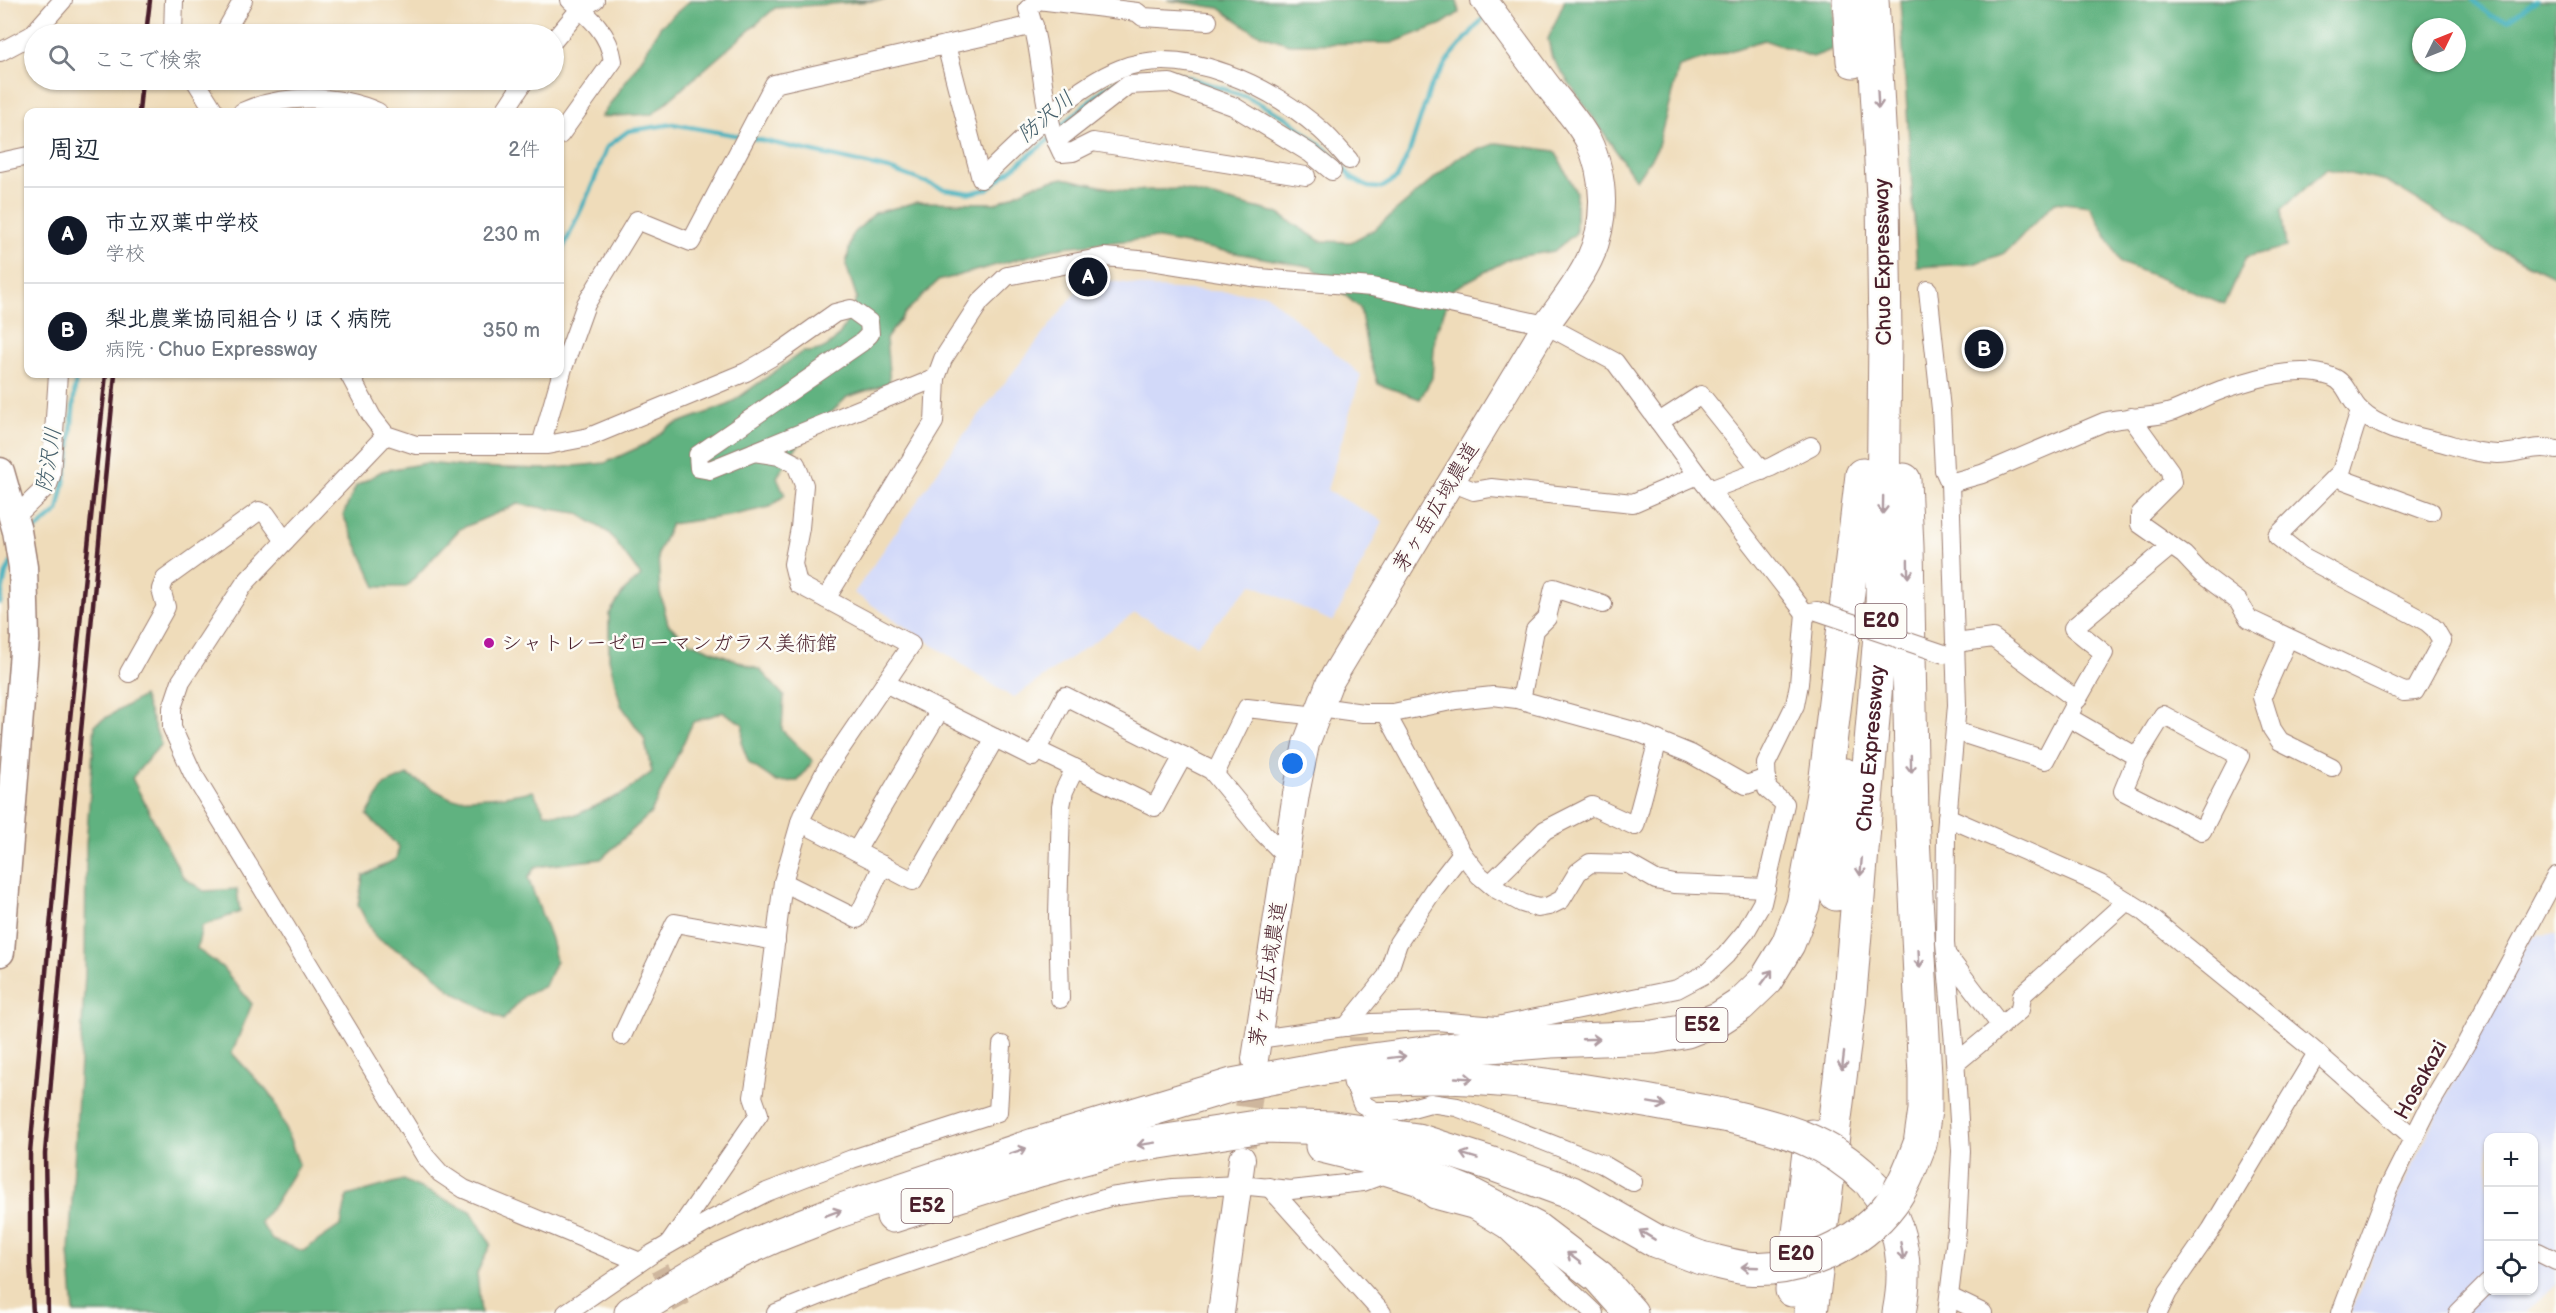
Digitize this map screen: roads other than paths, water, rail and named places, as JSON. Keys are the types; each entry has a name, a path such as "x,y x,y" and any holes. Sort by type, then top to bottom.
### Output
{"highway":[{"name":"Chuo Expressway","path":"1811,1313 1849,1005 1882,611 1885,346 1883,197 1863,42 1849,0"},
{"name":"Chuo Expressway","path":"1789,1313 1827,1005 1857,609 1862,474 1863,42 1872,0"},
{"name":"E52","path":"662,1313 727,1279 790,1251 1039,1170 1111,1150 1263,1126 1334,1128 1417,1140 1492,1164 1572,1194 1656,1241 1701,1258 1747,1268 1778,1266 1809,1260 1842,1245 1891,1203 1907,1178 1920,1144 1925,1076 1912,816 1907,547 1898,377 1883,197"},
{"name":"E52","path":"631,1313 714,1263 836,1212 1034,1145 1232,1085 1357,1062 1454,1049 1654,1036 1687,1031 1720,1018 1740,1005 1766,980 1788,944 1803,905 1826,777 1862,474"},
{"path":"1115,1121 1292,1090 1372,1080 1456,1078 1527,1082 1729,1116 1769,1126 1826,1147 1849,1162 1868,1180 1880,1196 1895,1225 1902,1250 1904,1270 1899,1313"},
{"path":"1204,1134 1327,1146 1399,1165 1468,1193 1535,1228 1599,1277 1631,1313"}],"main road":[{"path":"0,472 16,524 22,567 24,663 0,952"}],"street":[{"path":"42,24 63,0"},
{"path":"173,24 174,0"},
{"path":"230,24 243,0"},
{"path":"1208,21 1143,17 1137,12 1038,0 1028,9 1034,25 1053,129 1062,153 1073,152 1093,142 1306,177"},
{"name":"茅ヶ岳広域農道","path":"1257,1049 1298,784 1306,744 1319,711 1341,662 1546,325 1574,287 1593,249 1602,203 1598,170 1587,139 1484,0"},
{"path":"564,26 581,3 603,32 610,46 613,61 564,129"},
{"path":"564,365 586,304 637,220 691,242 774,84 1034,25"},
{"path":"0,52 24,39"},
{"path":"946,45 981,179 1053,129 1128,85 1170,83 1233,106 1310,153 1332,171"},
{"path":"1053,129 1092,84 1119,69 1145,61 1164,60 1213,68 1249,83 1288,105 1321,130 1349,160"},
{"path":"201,90 212,108"},
{"path":"507,108 518,90"},
{"path":"256,108 281,101 310,99 339,100 365,108"},
{"path":"0,162 24,157"},
{"path":"826,599 934,422 936,378 943,359 980,302 1007,276 1104,257 1151,261 1259,278 1372,287 1546,325 1615,362 1698,475 1811,612 1952,652 1993,638 2077,700"},
{"path":"1928,290 1941,409 1944,470 1950,483 1952,652 1957,705 1947,817 1946,954 1956,1064 1960,1151 1957,1229 1949,1305 1983,1313"},
{"path":"351,378 372,417 386,435 417,445 541,445 589,436 746,372 780,352 836,313 851,309 862,314 869,322 870,334 862,342 698,455 699,468 710,470 936,378"},
{"path":"1950,483 1982,474 2104,422 2170,412 2221,390 2287,372 2311,372 2331,376 2342,382 2360,411 2374,421 2403,432 2480,453 2500,454 2548,447 2556,450"},
{"path":"16,524 48,485 51,476 58,378"},
{"path":"541,445 560,378"},
{"path":"1659,422 1701,394 1762,471"},
{"path":"2131,417 2170,471 2172,482 2140,514 2140,524 2171,546 2202,574 2238,601 2249,619 2404,692 2415,691 2442,641 2427,622 2302,556 2277,536 2341,472 2360,411"},
{"path":"386,435 245,583 181,681 172,708 172,728 192,774 426,1156 440,1173 464,1189 651,1261"},
{"path":"1710,490 1762,471 1811,446"},
{"path":"566,1313 651,1261 669,1244 759,1114 753,1097 783,882 800,822 826,770 911,645 798,584 794,564 804,485 796,464 780,456 753,452"},
{"path":"1451,482 1474,491 1491,488 1634,503 1698,475"},
{"path":"2336,477 2431,512"},
{"path":"129,673 166,607 161,589 165,579 259,511 266,514 285,541"},
{"path":"1955,731 2045,760 2104,653 2073,628 2171,546"},
{"path":"1521,700 1535,630 1547,618 1554,588 1603,604"},
{"path":"1257,1049 1353,1030 1436,1021 1497,1026 1677,989 1707,973 1746,931 1762,903 1785,804 1767,789 1766,764 1795,705 1811,612"},
{"path":"2288,638 2262,697 2272,729 2280,741 2332,767"},
{"path":"885,683 1033,757 1065,696 1215,774 1286,856"},
{"path":"1215,774 1247,708 1386,713 1493,696 1521,700 1636,732 1691,754 1746,785 1767,778"},
{"path":"856,851 940,710"},
{"path":"1386,713 1462,853 1490,884 1522,903 1538,908 1561,900 1578,872 1590,863 1628,864 1656,880 1674,884 1766,888"},
{"path":"2163,715 2240,756 2202,831 2123,791 2137,757 2163,715"},
{"path":"2068,717 2137,757"},
{"path":"800,822 913,881 995,738"},
{"path":"1490,884 1545,830 1592,806 1635,826 1658,741"},
{"path":"1037,750 1155,807 1183,756"},
{"path":"1060,999 1058,915 1060,806 1075,768"},
{"path":"1947,817 2100,884 2127,901 2229,980 2414,1138"},
{"path":"1353,1030 1387,976 1398,943 1434,889 1462,853"},
{"path":"783,882 857,919 883,865"},
{"name":"Hosakazi","path":"2342,1313 2388,1189 2556,876"},
{"path":"1956,1064 2020,1010 2022,995 2127,901"},
{"path":"622,1036 675,923 776,941"},
{"path":"1946,954 2001,1026"},
{"path":"669,1244 767,1192 852,1159 998,1112 1002,1045"},
{"path":"2158,1313 2168,1292 2211,1230 2317,1053"},
{"path":"1357,1090 1362,1104 1375,1112 1401,1111 1430,1103 1457,1107 1602,1164 1633,1182"},
{"path":"1221,1313 1242,1159"},
{"path":"776,1313 856,1281 1110,1197 1173,1188 1239,1185 1291,1190 1363,1182 1382,1175 1417,1186 1433,1199 1474,1210 1504,1229 1594,1313"},
{"path":"1269,1187 1382,1313"},
{"path":"2538,1252 2556,1261"},
{"path":"2458,1313 2484,1287"}],"waterway":[{"name":"防沢川","path":"2473,0 2491,16 2507,21 2537,0"},
{"name":"防沢川","path":"1129,75 1168,71 1245,96 1287,118 1331,154 1352,178 1368,187 1381,188 1397,178 1409,153 1431,86 1451,56 1485,16"},
{"name":"防沢川","path":"1060,127 1103,90 1122,79"},
{"name":"防沢川","path":"564,246 607,147 628,131 673,124 740,136"},
{"name":"防沢川","path":"752,138 889,169 944,189 971,193 987,189 1051,138"},
{"name":"防沢川","path":"28,536 58,511 69,459 76,378"},
{"name":"防沢川","path":"0,603 6,573 11,563"}],"tunnel":[{"path":"1358,1037 1358,1068"},
{"path":"1243,1146 1254,1064"},
{"path":"660,1268 685,1313"}],"railway":[{"path":"147,24 150,0"},
{"path":"139,108 141,90"},
{"path":"33,1313 30,1264 30,1153 60,815 106,378"},
{"path":"48,1313 45,1154 73,815 115,378"}],"place":[{"name":"市立双葉中学校","path":"1088,277"},
{"name":"梨北農業協同組合りほく病院","path":"1984,349"},
{"name":"シャトレーゼローマンガラス美術館","path":"489,643"}]}
